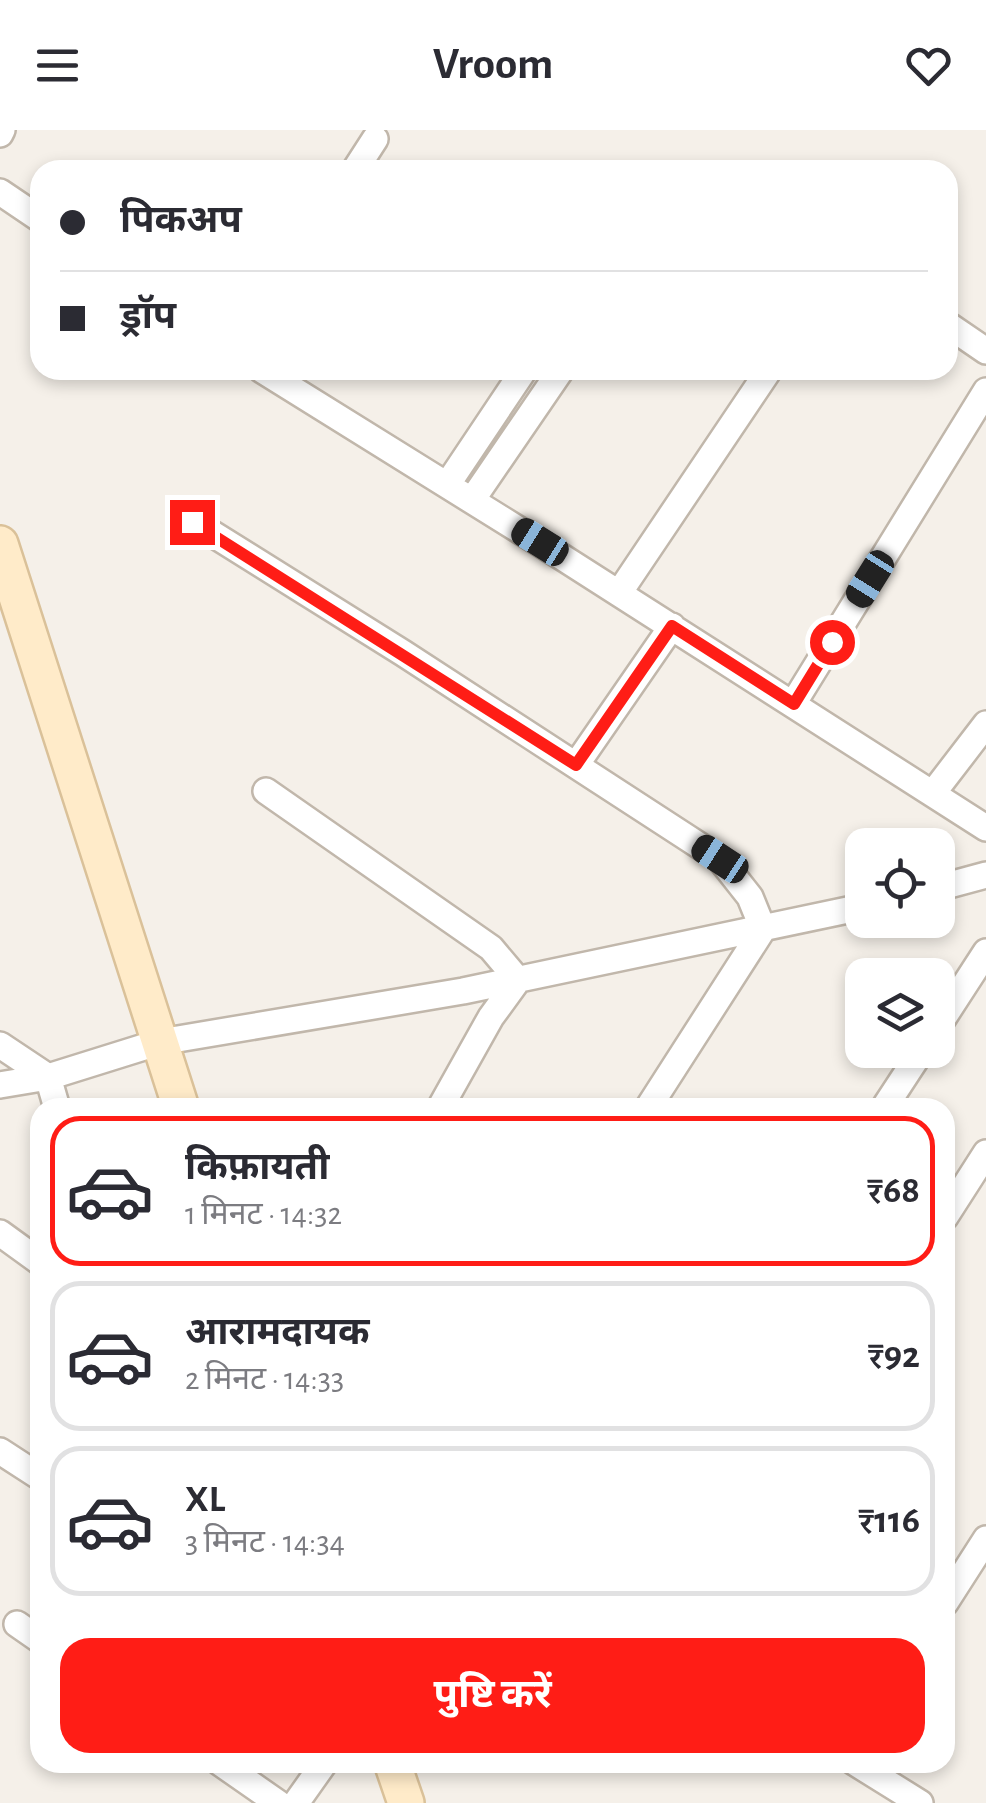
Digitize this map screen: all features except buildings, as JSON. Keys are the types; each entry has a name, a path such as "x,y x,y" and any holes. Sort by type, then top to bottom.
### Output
{"street":[{"path":"361,160 375,139"},
{"path":"0,192 30,213"},
{"path":"958,332 986,352"},
{"path":"278,380 619,592 986,828"},
{"path":"447,485 517,380"},
{"path":"472,500 555,380"},
{"path":"619,592 762,380"},
{"path":"794,704 986,391"},
{"path":"192,522 720,859 750,897 763,929"},
{"path":"0,544 178,1098"},
{"path":"576,765 672,626"},
{"path":"932,793 986,724"},
{"path":"266,791 492,948 518,980"},
{"path":"955,883 986,875"},
{"path":"0,1084 48,1077 160,1042 518,980 845,911"},
{"path":"654,1098 763,929"},
{"path":"955,1000 986,952"},
{"path":"446,1098 491,1017 518,980"},
{"path":"0,1045 48,1077 54,1098"},
{"path":"891,1098 910,1068"},
{"path":"955,1201 986,1154"},
{"path":"0,1233 30,1255"},
{"path":"0,1451 30,1470"},
{"path":"955,1587 986,1539"},
{"path":"17,1624 30,1633"},
{"path":"235,1773 278,1803"},
{"path":"296,1803 317,1773"},
{"path":"396,1773 406,1803"},
{"path":"872,1773 920,1803"}],"route":[{"path":"192,522 576,765 672,626 794,704 832,642"}]}
